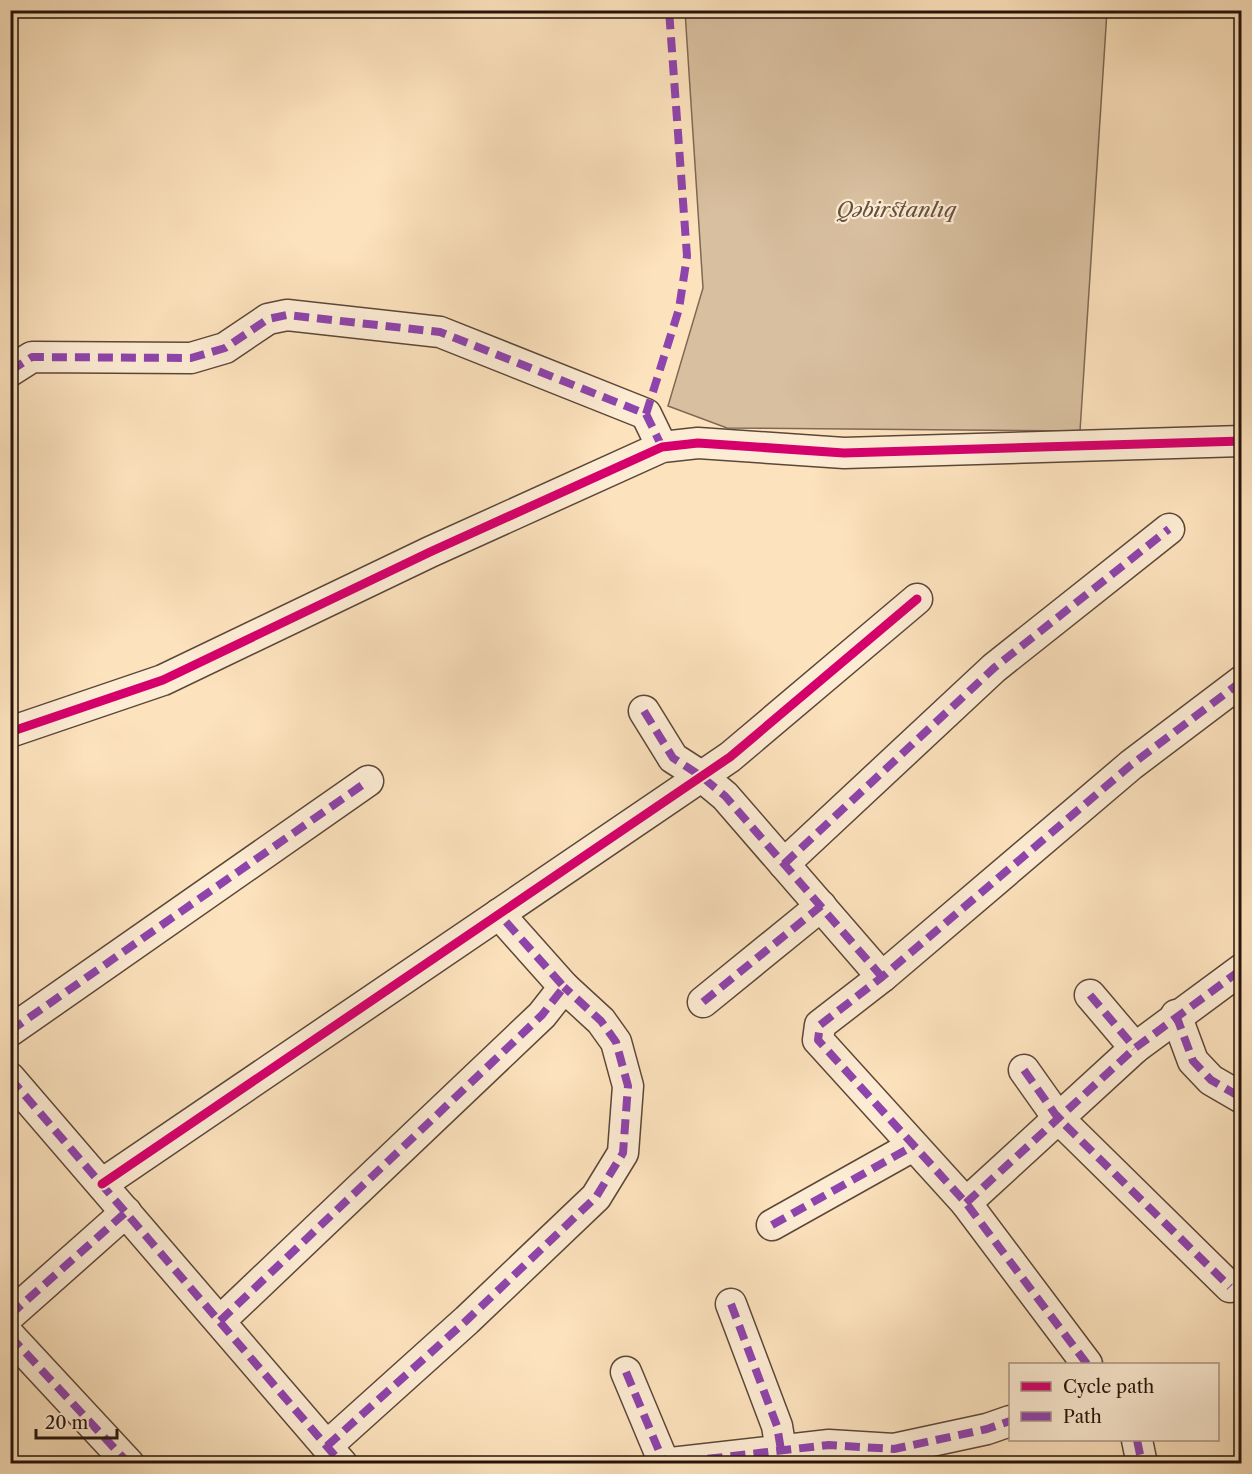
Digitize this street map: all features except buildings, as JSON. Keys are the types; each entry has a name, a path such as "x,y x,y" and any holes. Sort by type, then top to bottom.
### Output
{"street":[{"path":"10,371 32,357 191,358 225,348 268,319 287,315 440,332 646,414 662,447"},
{"path":"10,732 164,680 430,552 662,447 698,443 844,453 1242,441"},
{"path":"784,864 994,668 1170,529"},
{"path":"102,1184 730,757 916,599"},
{"path":"1086,1363 966,1203 818,1040 820,1025 882,977 1131,765 1242,681"},
{"path":"644,711 673,758 701,776 725,796 882,977"},
{"path":"10,1031 368,782"},
{"path":"703,1002 821,906"},
{"path":"10,1078 334,1455 466,1320 597,1197 623,1153 628,1086 616,1042 601,1021 564,987 499,914"},
{"path":"966,1203 1135,1047 1242,969"},
{"path":"220,1321 542,1015 564,987"},
{"path":"1090,995 1135,1047"},
{"path":"1176,1016 1193,1061 1211,1080 1242,1098"},
{"path":"1024,1070 1058,1118 1230,1287"},
{"path":"772,1225 913,1146"},
{"path":"10,1315 126,1212"},
{"path":"731,1304 777,1426 781,1450"},
{"path":"10,1336 129,1464"},
{"path":"626,1372 663,1463 829,1445 894,1449 987,1429 1009,1422"},
{"path":"1137,1441 1142,1464"}],"green space":[{"name":"Qəbirstanlıq","path":"685,11 1107,11 1080,431 727,428 668,406 703,288"}],"marked path":[{"path":"646,414 679,309 687,256 669,10"},
{"path":"10,371 32,357 191,358 225,348 268,319 287,315 440,332 646,414 662,447"},
{"path":"784,864 994,668 1169,529"},
{"path":"1086,1363 966,1203 818,1040 820,1025 882,977 1131,765 1242,681"},
{"path":"644,711 673,758 701,776 725,796 882,977"},
{"path":"10,1031 368,781"},
{"path":"703,1002 821,906"},
{"path":"220,1321 542,1015 564,987 499,914"},
{"path":"966,1203 1135,1048 1242,969"},
{"path":"327,1446 467,1320 596,1197 623,1153 628,1086 616,1042 601,1021 564,987"},
{"path":"1090,995 1135,1048"},
{"path":"1176,1015 1193,1061 1211,1080 1242,1098"},
{"path":"1024,1070 1058,1118 1230,1287"},
{"path":"10,1078 342,1464"},
{"path":"772,1225 913,1146"},
{"path":"10,1315 126,1212"},
{"path":"731,1304 777,1426 781,1450"},
{"path":"10,1336 129,1464"},
{"path":"626,1372 664,1463"},
{"path":"662,1464 829,1445 894,1449 987,1429 1009,1421"},
{"path":"1137,1441 1142,1464"}],"cycle path":[{"path":"10,732 163,680 430,552 662,447 698,443 844,453 1242,441"},
{"path":"102,1184 730,757 917,599"}]}
